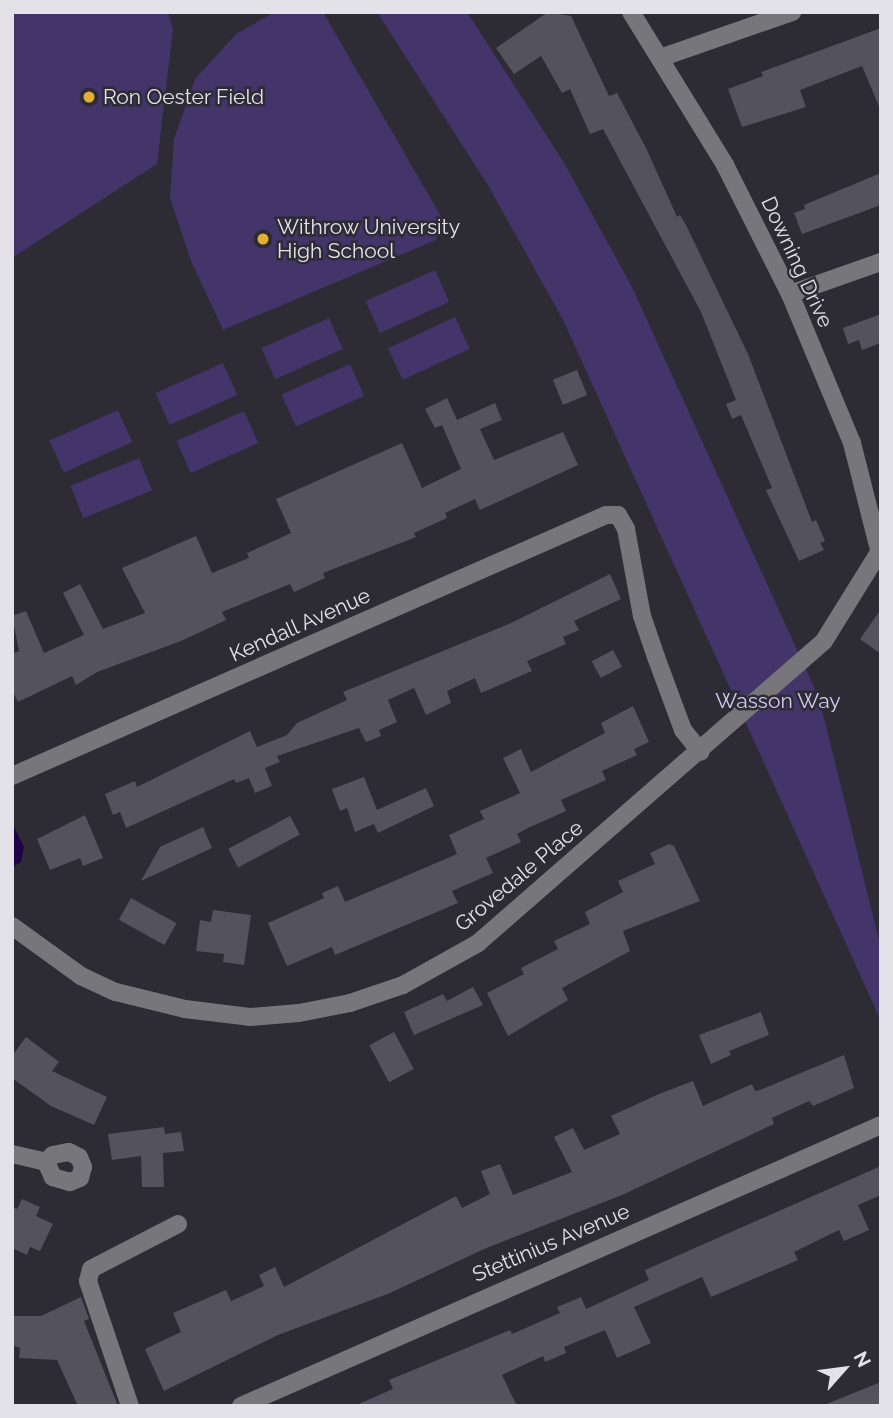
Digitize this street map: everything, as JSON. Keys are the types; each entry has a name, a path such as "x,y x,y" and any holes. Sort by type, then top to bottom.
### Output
{"street":[{"name":"Downing Drive","path":"631,12 725,165 790,294 852,443 880,550"},
{"path":"660,58 792,12"},
{"path":"790,294 881,262"},
{"name":"Kendall Avenue","path":"12,776 606,515 618,516 626,529 653,647 683,730 701,752"},
{"name":"Grovedale Place","path":"12,926 81,976 116,992 185,1009 250,1017 350,1003 403,985 478,943 701,752 824,641 880,550"},
{"name":"Stettinius Avenue","path":"241,1406 881,1125"},
{"path":"12,1154 46,1162"},
{"path":"130,1406 88,1281 91,1269 178,1224"}],"green space":[{"name":"Ron Oester Field","path":"12,12 168,12 173,30 157,164 12,258"},
{"path":"275,12 323,12 442,218 436,240 223,330 191,261 170,198 174,139 195,79 236,34"},
{"name":"Wasson Way","path":"377,12 467,12 563,161 632,287 819,698 881,948 881,1021 563,320 489,187"},
{"path":"435,270 449,302 380,333 366,301"},
{"path":"455,317 470,349 403,380 388,348"},
{"path":"329,318 343,349 275,379 261,348"},
{"path":"223,363 237,395 170,425 155,393"},
{"path":"350,364 364,396 296,426 281,395"},
{"path":"118,410 132,442 64,472 49,441"},
{"path":"244,411 258,443 191,473 176,441"},
{"path":"139,458 152,490 83,518 70,486"}],"shaded area":[{"path":"12,823 24,847 21,862 12,867"}],"building":[{"path":"548,12 571,16 609,96 617,93 647,150 677,217 680,215 686,225 748,354 812,522 816,520 825,541 820,543 824,550 799,561 766,490 772,488 741,415 732,419 726,404 736,400 701,312 603,129 590,134 570,89 562,93 541,56 514,74 496,48"},
{"path":"881,28 881,111 862,66 800,90 806,107 742,127 728,89 763,76 761,72"},
{"path":"881,173 881,205 802,234 794,213 805,209 804,205"},
{"path":"881,314 881,343 862,350 859,340 848,344 843,328"},
{"path":"577,370 587,395 563,405 553,380"},
{"path":"447,398 457,420 495,403 502,420 480,429 494,460 563,432 578,465 480,510 475,499 445,513 447,518 414,533 416,537 323,573 325,578 294,592 290,584 222,612 226,620 181,641 97,672 76,685 72,676 18,702 12,690 12,654 19,651 12,616 26,611 44,653 84,635 63,593 80,584 103,629 145,613 122,568 196,536 212,573 249,558 247,553 291,533 276,499 402,443 422,488 461,469 442,425 435,428 425,409"},
{"path":"610,574 621,599 574,621 579,630 563,637 566,644 527,661 532,671 481,693 475,678 447,691 451,703 426,715 414,688 388,700 397,722 379,730 381,736 366,742 359,728 277,756 280,762 265,768 272,786 255,793 249,778 236,783 234,779 126,828 120,812 113,815 105,794 135,781 137,787 250,731 257,747 287,735 297,723 347,700 343,692 511,623"},
{"path":"881,609 881,654 860,639"},
{"path":"613,650 622,667 601,678 592,661"},
{"path":"633,706 649,742 634,749 637,755 602,771 606,780 561,800 566,811 517,834 521,842 486,858 493,873 452,891 458,903 335,955 332,947 287,966 268,923 324,898 322,893 338,886 345,902 457,854 449,835 484,819 480,811 520,793 503,758 521,749 531,772 605,733 601,723"},
{"path":"364,777 377,810 426,788 434,806 378,833 374,824 355,832 347,808 340,811 332,789"},
{"path":"85,815 103,858 83,866 80,858 50,870 37,839"},
{"path":"290,816 300,835 238,867 228,849"},
{"path":"203,827 212,848 141,881 160,847"},
{"path":"669,844 674,846 700,901 623,931 630,951 562,988 568,1000 508,1036 487,993 524,974 521,968 558,949 554,941 590,924 585,912 623,892 618,881 655,864 650,853"},
{"path":"131,898 176,923 164,945 119,920"},
{"path":"213,910 251,915 244,965 223,962 224,954 196,951 200,920 211,922"},
{"path":"473,987 483,1005 414,1035 404,1012 443,994 447,1001"},
{"path":"761,1012 769,1035 729,1051 731,1055 711,1064 699,1035"},
{"path":"394,1032 414,1069 389,1082 369,1045"},
{"path":"26,1037 59,1062 52,1071 107,1097 94,1125 51,1106 12,1078 12,1056"},
{"path":"844,1055 854,1088 813,1106 809,1101 772,1118 774,1124 622,1195 484,1249 390,1293 278,1335 164,1391 145,1349 181,1332 173,1313 226,1290 231,1301 264,1286 259,1275 275,1267 284,1287 456,1196 462,1208 490,1194 481,1171 500,1164 513,1195 572,1172 554,1137 573,1128 584,1150 620,1134 611,1116 659,1094 693,1081 703,1106 752,1084 755,1091 760,1090"},
{"path":"164,1127 165,1134 181,1132 184,1151 163,1153 164,1187 142,1187 141,1156 112,1160 108,1134"},
{"path":"881,1166 881,1195 858,1205 869,1230 844,1241 839,1230 794,1252 798,1260 711,1297 702,1277 634,1307 651,1343 617,1358 605,1330 564,1347 566,1353 545,1362 543,1356 502,1375 517,1406 354,1406 393,1389 389,1380 510,1330 512,1334 560,1313 557,1307 581,1297 586,1309 649,1280 645,1270"},
{"path":"22,1199 40,1207 36,1216 53,1224 40,1251 30,1247 27,1255 12,1248 12,1207 17,1209"},
{"path":"81,1297 89,1319 84,1321 118,1406 78,1406 57,1360 19,1358 20,1348 12,1345 12,1316 41,1316"},
{"path":"881,1382 881,1406 824,1406 824,1405"}],"place":[{"name":"Ron Oester Field","path":"89,97"},
{"name":"Withrow University High School","path":"263,239"}]}
